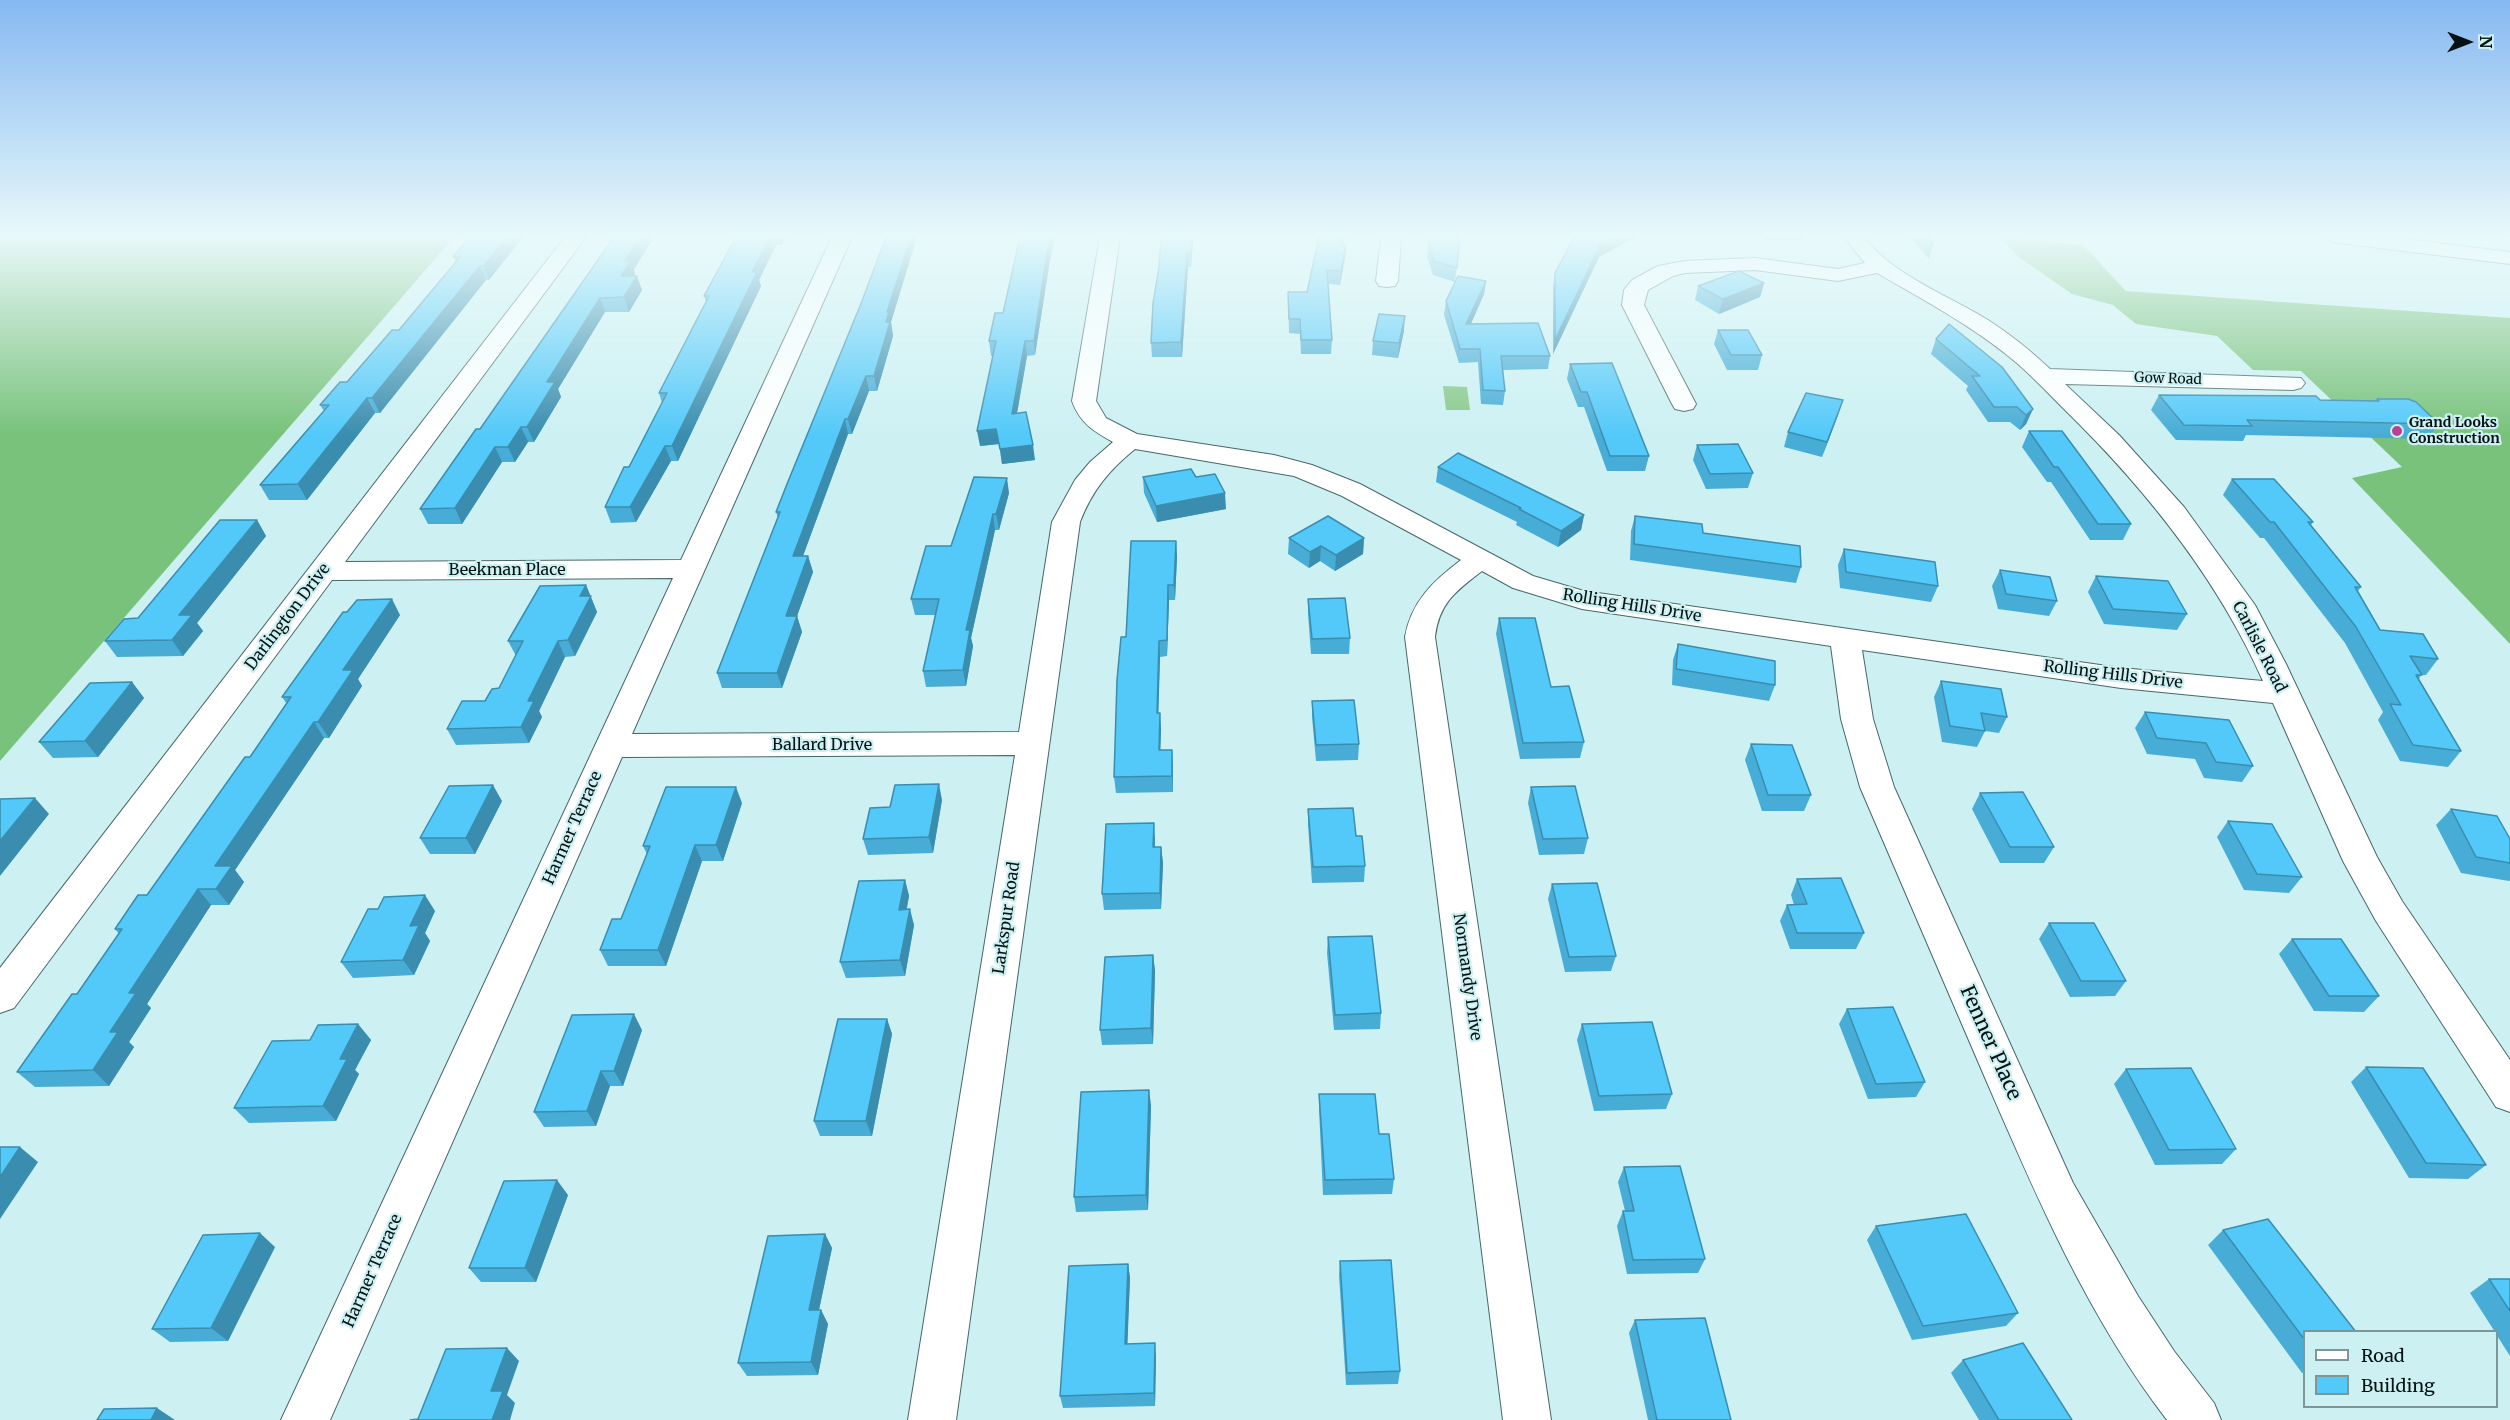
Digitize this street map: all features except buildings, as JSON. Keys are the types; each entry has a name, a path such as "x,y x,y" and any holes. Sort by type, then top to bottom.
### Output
{"street":[{"name":"Darlington Drive","path":"0,997 526,303"},
{"name":"Harmer Terrace","path":"305,1420 812,303"},
{"name":"Rolling Hills Drive","path":"1099,303 1084,401 1088,412 1097,423 1131,441 1274,463 1303,470 1343,486 1523,582 1582,600 1845,639 2121,678 2283,693"},
{"path":"1633,303 1683,404"},
{"name":"Carlisle Road","path":"1943,303 1982,326 2026,359 2110,440 2174,513 2240,605 2271,664 2361,861 2389,911 2510,1094"},
{"name":"Gow Road","path":"2043,376 2293,383"},
{"name":"Larkspur Road","path":"932,1420 1066,522 1074,500 1088,478 1107,459 1131,441"},
{"name":"Normandy Drive","path":"1480,559 1439,590 1427,607 1420,637 1527,1420"},
{"name":"Beekman Place","path":"323,571 691,569"},
{"name":"Fenner Place","path":"1845,639 1857,719 1876,787 2058,1197 2088,1254 2144,1346 2197,1420"},
{"name":"Ballard Drive","path":"611,747 1033,743"}],"green space":[{"path":"0,303 397,303 0,761"},
{"path":"2107,303 2300,303 2510,318 2510,644 2352,478 2402,467 2301,371 2253,370 2217,336 2136,324 2113,305"},
{"path":"1443,386 1467,387 1470,410 1446,410"}],"place":[{"name":"Grand Looks Construction","path":"2397,431"}]}
